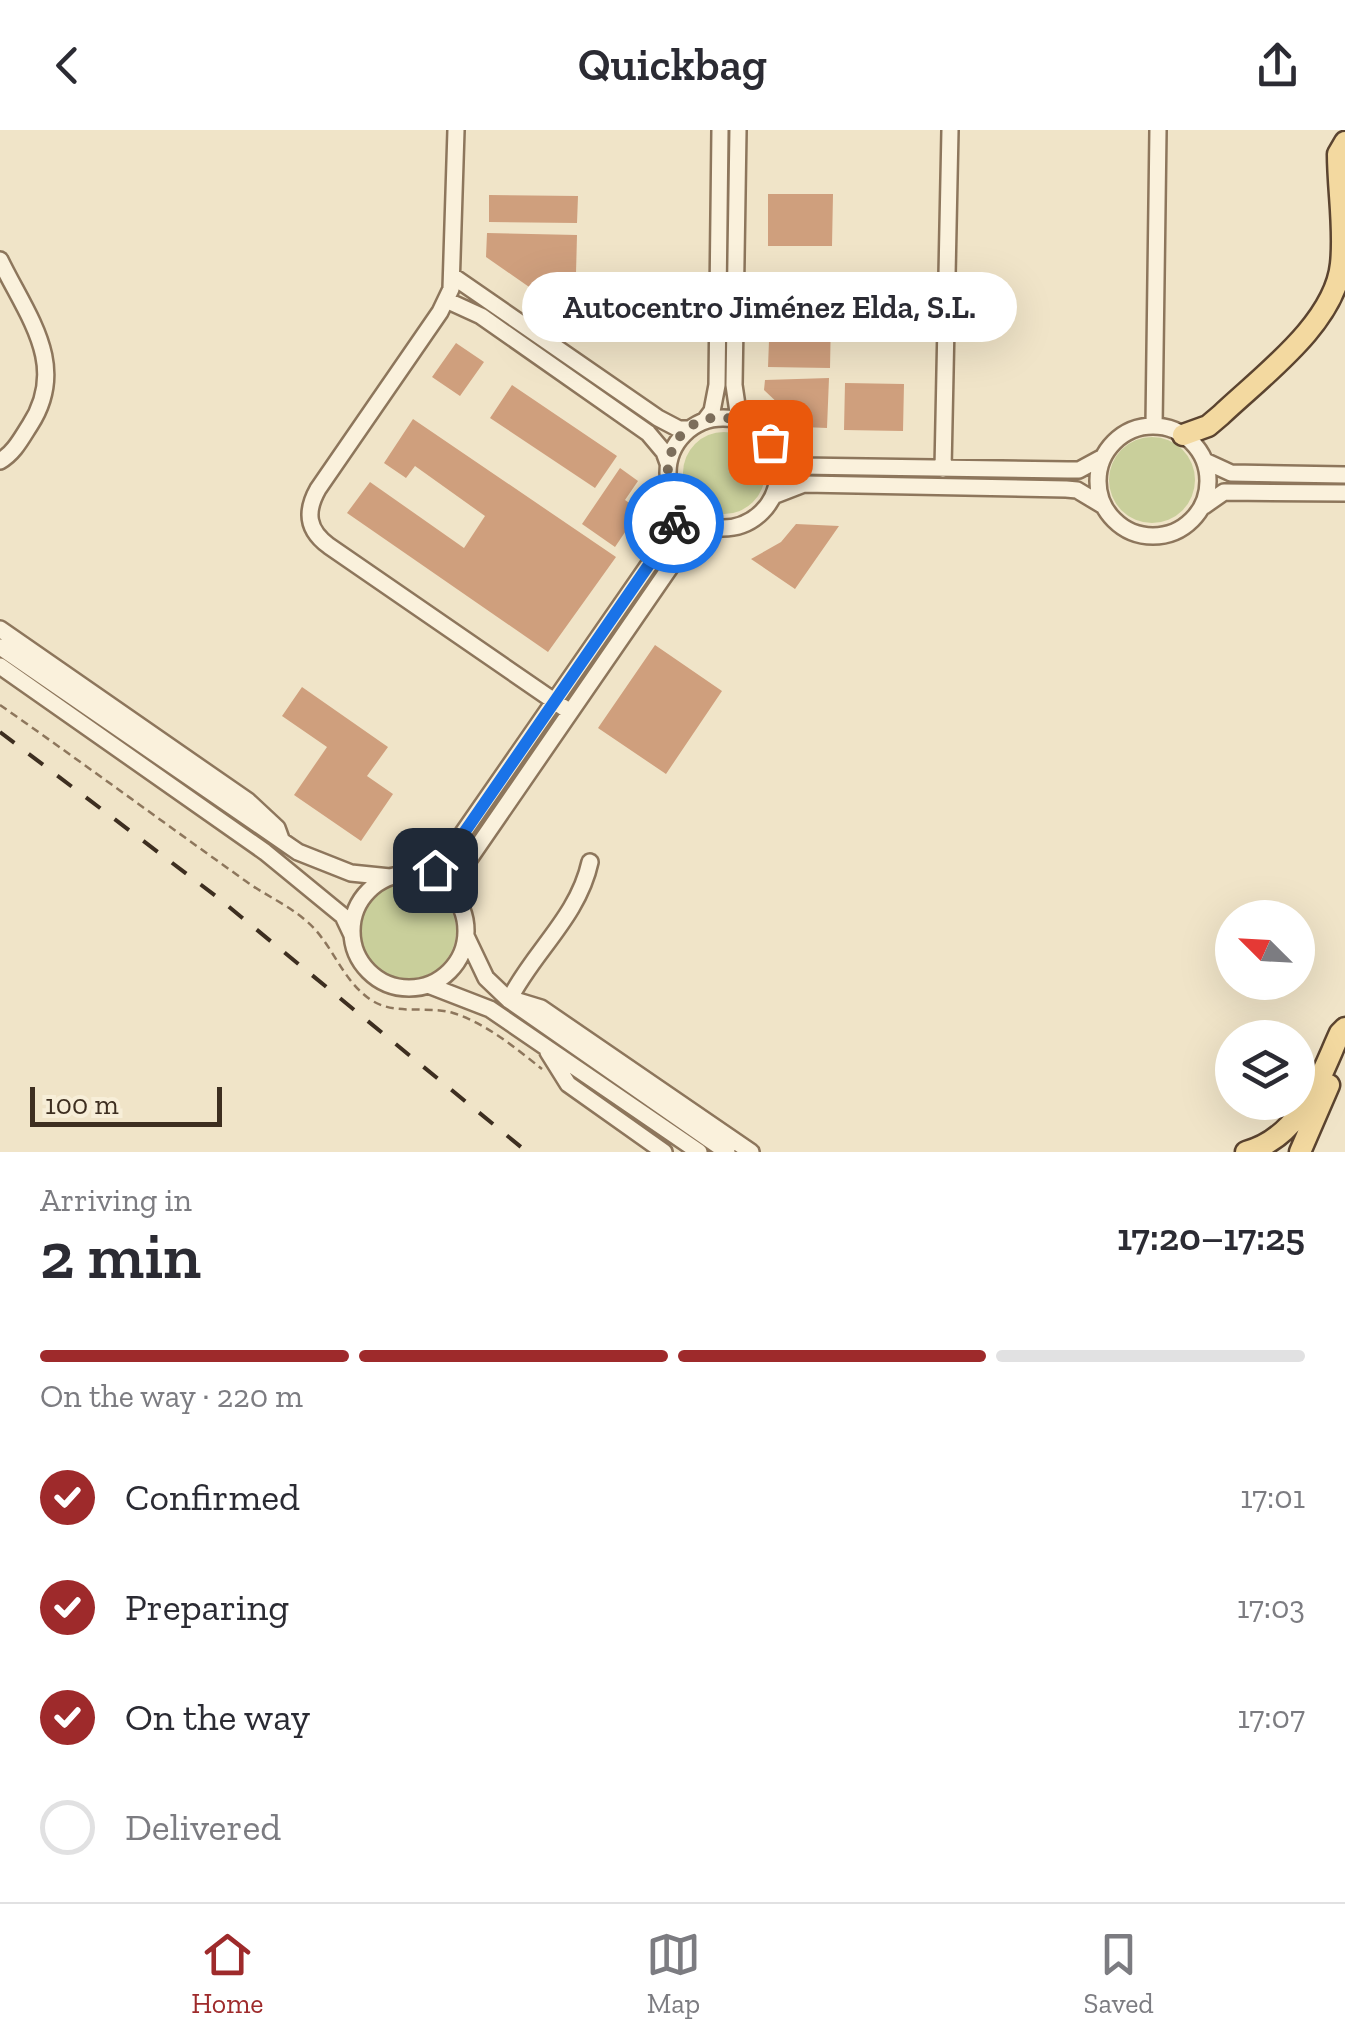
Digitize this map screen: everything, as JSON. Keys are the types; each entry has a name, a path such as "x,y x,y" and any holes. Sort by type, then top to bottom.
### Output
{"main road":[{"path":"1183,435 1208,426 1222,415 1306,334 1328,302 1341,270 1338,154 1345,142"},
{"path":"1246,1152 1279,1136 1296,1119 1345,1028"},
{"path":"1300,1152 1345,1046"},
{"path":"1314,1152 1345,1074"}],"street":[{"path":"456,130 454,277 446,300 318,489 310,503 309,518 314,533 329,546 570,712"},
{"path":"706,419 712,411 716,385 720,130"},
{"path":"673,499 700,524 734,528 764,511 778,477 770,442 738,412 734,385 738,130"},
{"path":"943,470 950,130"},
{"path":"1154,426 1158,130"},
{"path":"0,260 46,356 48,382 34,420 14,449 0,461"},
{"path":"454,277 658,418 688,429"},
{"path":"0,646 282,842 331,868 390,877 435,870 673,527 668,463 648,433 481,316 446,300"},
{"path":"668,463 675,444 688,429 706,419 745,421"},
{"path":"776,457 800,466 1079,470 1103,456 1124,434 1154,426 1183,435 1205,461 1208,487 1202,508"},
{"path":"1102,505 1097,480 1103,456"},
{"path":"1205,461 1222,471 1239,474 1345,475"},
{"path":"773,496 804,484 1077,490 1102,505 1128,531 1151,537 1185,526 1224,492 1345,493"},
{"path":"454,896 463,868 682,550 692,538 717,528"},
{"path":"0,629 248,802 277,828 282,842"},
{"path":"0,666 265,852 343,916 362,963 384,982 414,988 428,984 454,966 466,936"},
{"path":"509,1000 564,920 587,878 590,862"},
{"path":"420,874 454,896 466,922 471,952 486,978 509,1000 727,1152"},
{"path":"352,935 358,906 377,884 390,877"},
{"path":"428,984 470,999 699,1152"},
{"path":"509,1000 542,1008 751,1152"},
{"path":"543,1045 568,1084 664,1152"}],"path":[{"path":"0,704 247,882 302,917 322,938 345,977 368,998 388,1008 458,1014 506,1042 546,1072"}],"green space":[{"path":"724,432 740,435 753,444 762,457 762,489 753,502 740,511 724,514 708,511 695,502 686,489 683,473 686,457 695,444 708,435"},
{"path":"1152,437 1176,444 1188,456 1195,480 1188,504 1176,516 1152,523 1128,516 1116,504 1109,480 1116,456 1128,444"},
{"path":"408,883 426,886 442,897 453,913 453,949 442,965 426,976 408,979 390,976 374,965 363,949 360,931 363,913 374,897 390,886"}],"building":[{"path":"768,194 833,194 832,246 768,246"},
{"path":"489,195 578,196 577,223 489,222"},
{"path":"487,233 577,235 575,312 565,312 486,257"},
{"path":"770,314 831,315 830,368 768,367"},
{"path":"456,343 484,362 460,396 432,377"},
{"path":"829,378 827,428 803,427 764,390 765,380"},
{"path":"845,383 904,384 903,431 844,430"},
{"path":"512,385 617,456 595,488 490,418"},
{"path":"413,419 616,557 548,652 347,513 370,482 464,548 485,516 415,466 406,478 384,463"},
{"path":"620,468 638,481 625,500 640,510 615,547 582,524"},
{"path":"796,524 839,526 795,589 751,559 781,542"},
{"path":"655,645 722,691 666,774 598,728"},
{"path":"302,687 388,747 367,776 393,794 361,841 294,795 327,747 282,716"}],"railway":[{"path":"0,732 217,897 527,1152"}],"way so far":[{"path":"674,523 668,463 675,444 688,429 706,419 732,418 745,421 770,442"}],"place":[{"name":"Autocentro Jiménez Elda, S.L.","path":"770,442"}],"route":[{"path":"435,870 644,573 674,523"}]}
